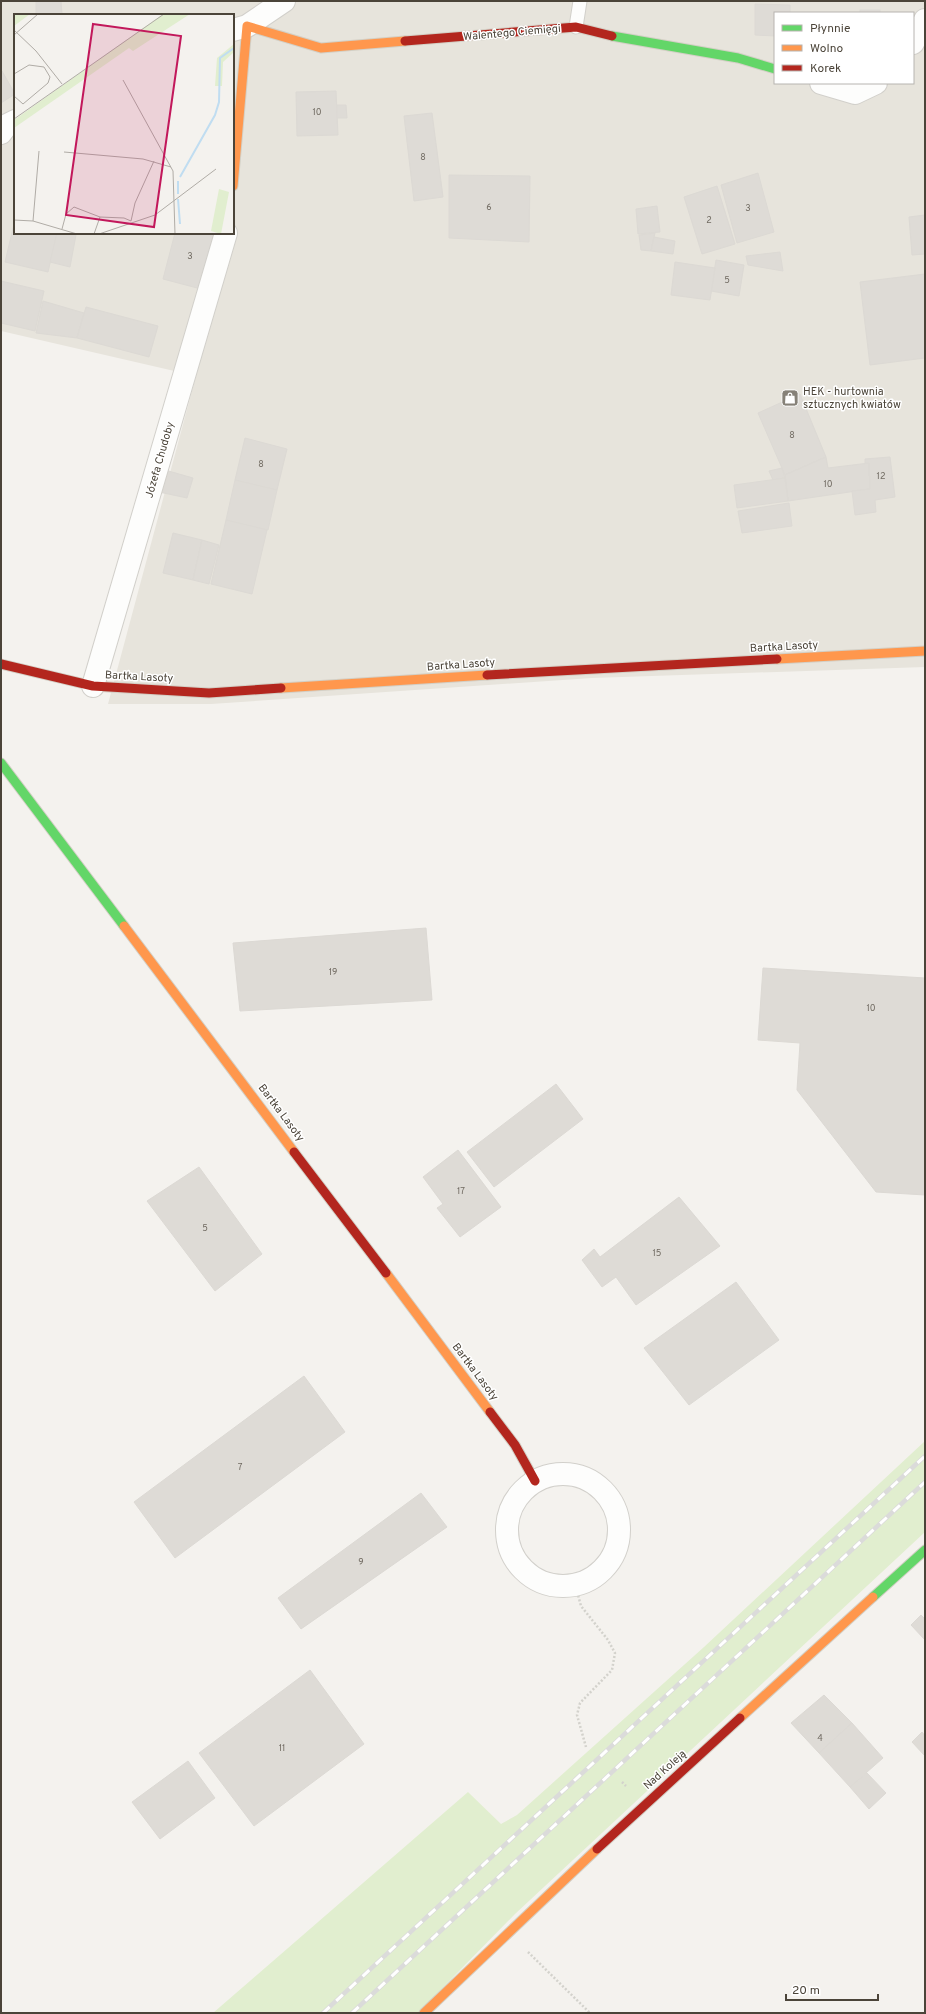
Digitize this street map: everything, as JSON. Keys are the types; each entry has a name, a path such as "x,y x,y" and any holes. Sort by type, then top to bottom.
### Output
{"street":[{"path":"234,163 240,28 284,1"},
{"path":"914,41 925,20"},
{"name":"Walentego Ciemięgi","path":"240,28 321,48 576,27 620,38 738,58 774,69"},
{"path":"824,84 855,93 874,84"},
{"path":"1,133 8,125 14,122"},
{"name":"Józefa Chudoby","path":"93,686 226,234"},
{"name":"Bartka Lasoty","path":"1,664 93,686 208,693 597,669 925,651"},
{"name":"Bartka Lasoty","path":"1,763 515,1445 535,1481"},
{"path":"560,1474 586,1478 607,1494 615,1509 619,1531 614,1552 599,1573 584,1582 575,1584 558,1585 537,1579 520,1565 511,1550 507,1524 512,1507 521,1492 535,1481 560,1474"},
{"name":"Nad Koleją","path":"424,2013 645,1804 925,1550"}],"lane":[{"path":"576,27 580,1"}],"path":[{"path":"575,1584 580,1606 608,1640 615,1653 612,1670 580,1703 577,1716 586,1747"},
{"path":"509,1934 590,2013"}],"shaded area":[{"path":"1,1 925,1 925,667 592,678 211,704 108,704 196,376 1,331"}],"green space":[{"path":"925,1441 925,1532 515,1914 418,2013 213,2013 468,1792 501,1824 517,1815 704,1647"}],"building":[{"path":"36,1 61,1 62,14 36,14"},
{"path":"755,4 790,5 790,12 774,12 774,36 755,35"},
{"path":"860,10 880,10 880,12 860,12"},
{"path":"2,71 14,95 1,103"},
{"path":"336,91 338,135 297,136 296,92"},
{"path":"337,105 346,105 347,118 337,118"},
{"path":"432,113 443,197 414,201 404,116"},
{"path":"758,173 774,232 737,243 721,185"},
{"path":"449,175 530,176 529,242 449,238"},
{"path":"717,186 735,244 702,254 684,197"},
{"path":"657,206 660,232 638,234 636,209"},
{"path":"925,215 925,254 912,255 909,217"},
{"path":"14,224 14,234 57,234 48,272 5,262"},
{"path":"655,233 651,251 641,250 639,235"},
{"path":"57,234 76,235 70,267 50,262"},
{"path":"175,234 217,234 201,289 163,279"},
{"path":"654,237 675,241 673,254 651,251"},
{"path":"780,252 783,271 748,265 746,256"},
{"path":"716,260 744,265 739,296 711,291"},
{"path":"675,262 715,268 710,300 671,295"},
{"path":"925,274 925,358 870,365 860,282"},
{"path":"1,281 44,291 35,331 1,323"},
{"path":"43,301 84,313 77,338 36,333"},
{"path":"86,307 158,326 149,357 77,338"},
{"path":"800,394 826,457 785,475 758,413"},
{"path":"245,438 287,449 277,490 235,480"},
{"path":"826,457 828,468 869,463 870,489 788,501 785,475"},
{"path":"890,457 895,497 875,500 876,512 855,515 852,491 870,489 869,463 865,463 865,459"},
{"path":"782,468 785,478 773,480 769,471"},
{"path":"165,470 193,478 187,498 159,492"},
{"path":"785,478 788,501 737,508 734,485"},
{"path":"235,480 277,490 268,530 226,520"},
{"path":"789,503 792,526 742,533 738,511"},
{"path":"226,520 267,530 252,594 211,584"},
{"path":"173,533 202,540 193,580 163,573"},
{"path":"202,540 219,545 209,584 193,580"},
{"path":"426,928 432,1000 240,1011 233,943"},
{"path":"763,968 925,978 925,1195 876,1192 797,1090 800,1043 758,1040"},
{"path":"556,1084 583,1119 494,1187 467,1152"},
{"path":"458,1150 501,1207 460,1237 437,1208 443,1204 423,1177"},
{"path":"199,1167 262,1254 215,1291 147,1201"},
{"path":"679,1197 720,1246 636,1305 616,1277 602,1287 582,1260 594,1249 600,1257"},
{"path":"736,1282 779,1340 689,1405 644,1348"},
{"path":"304,1376 345,1432 175,1558 134,1502"},
{"path":"421,1493 447,1527 301,1629 278,1598"},
{"path":"921,1615 925,1619 925,1640 911,1625"},
{"path":"310,1670 364,1744 254,1826 199,1753"},
{"path":"824,1695 852,1723 819,1753 791,1723"},
{"path":"852,1723 883,1758 850,1787 819,1753"},
{"path":"922,1732 925,1736 925,1756 912,1742"},
{"path":"188,1761 215,1798 160,1839 132,1802"},
{"path":"867,1773 886,1793 869,1809 850,1787"}],"railway":[{"path":"323,2013 925,1456"},
{"path":"352,2013 925,1482"}],"traffic: fast":[{"path":"612,36 738,58 774,69"},
{"path":"1,763 124,926"},
{"path":"873,1597 925,1550"}],"traffic: slow":[{"path":"234,175 247,26 321,48 405,41"},
{"path":"777,659 925,651"},
{"path":"281,688 487,675"},
{"path":"124,926 294,1152"},
{"path":"386,1273 490,1412"},
{"path":"740,1718 873,1597"},
{"path":"424,2013 597,1849"}],"traffic: jam":[{"path":"405,41 576,27 612,36"},
{"path":"487,675 777,659"},
{"path":"1,664 93,686 209,693 281,688"},
{"path":"294,1152 386,1273"},
{"path":"490,1412 515,1445 535,1481"},
{"path":"597,1849 740,1718"}],"place":[{"name":"HEK - hurtownia sztucznych kwiatów","path":"790,398"}]}
